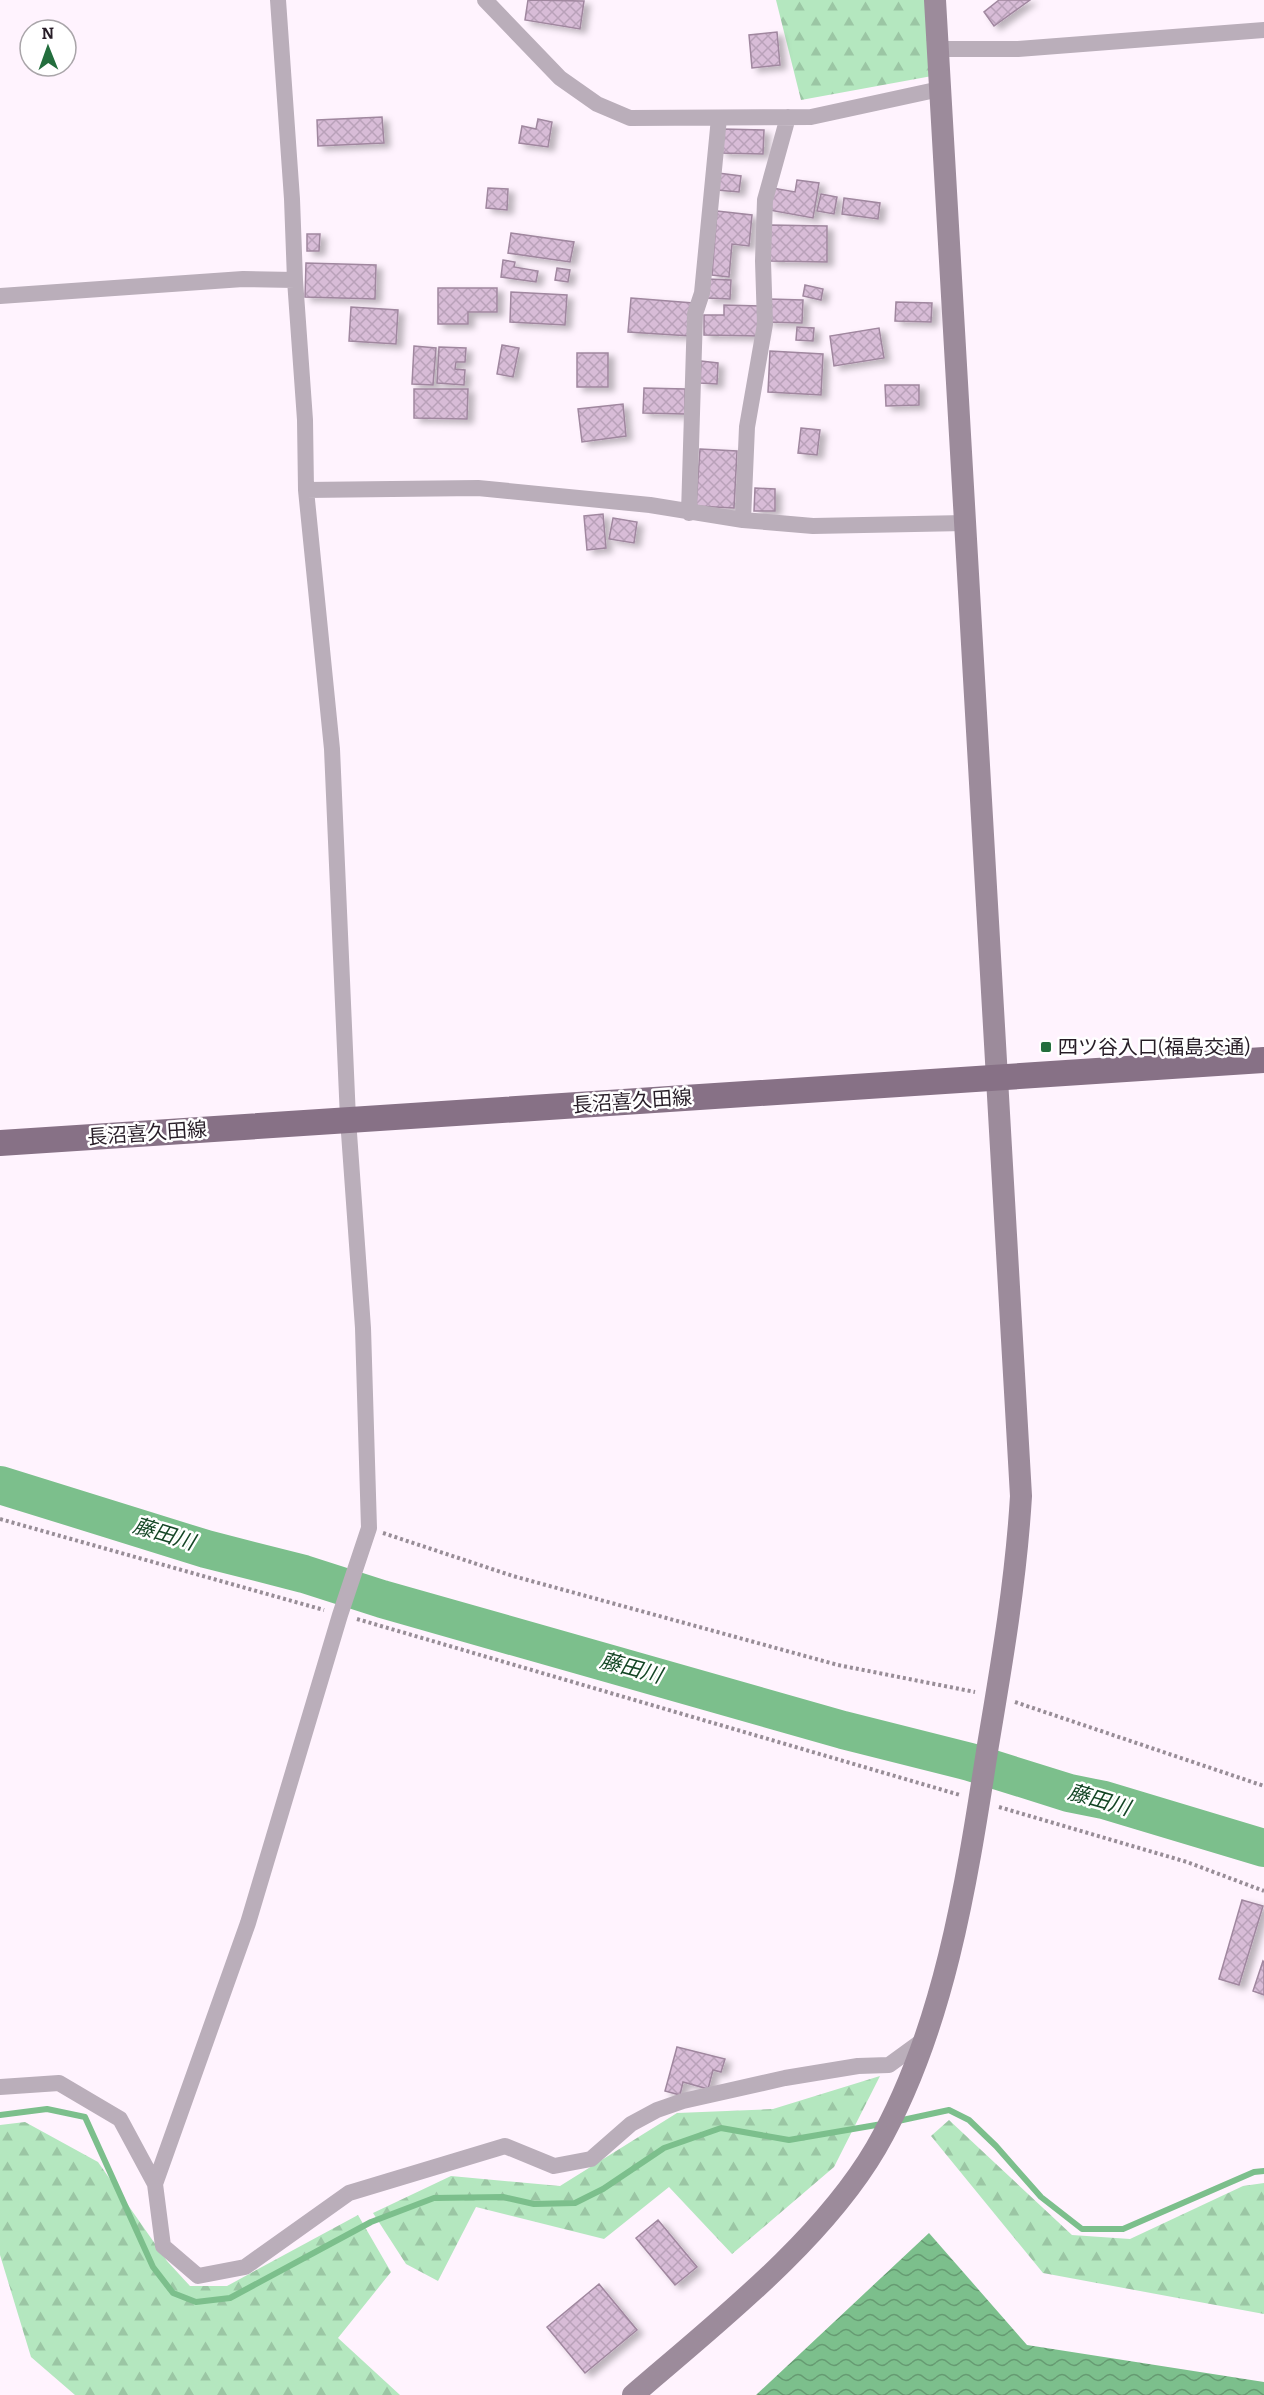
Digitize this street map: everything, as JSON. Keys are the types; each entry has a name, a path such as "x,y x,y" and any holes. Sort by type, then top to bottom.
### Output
{"main road":[{"name":"長沼喜久田線","path":"0,1143 1264,1060"}],"street":[{"path":"155,2184 248,1923 340,1615 369,1528 363,1328 348,1119 332,749 306,490 305,420 278,0"},
{"path":"485,0 560,78 597,104 630,118 811,117 940,89"},
{"path":"633,2395 717,2323 805,2241 842,2196 875,2149 907,2085 954,1941 980,1801 1018,1554 1022,1496 935,0"},
{"path":"939,49 1018,50 1264,30"},
{"path":"743,520 747,427 765,324 763,261 765,200 788,117"},
{"path":"689,513 695,314 702,293 719,118"},
{"path":"0,296 243,279 295,280"},
{"path":"306,490 478,488 650,505 743,520 813,526 965,523"},
{"path":"0,2087 59,2083 120,2119 155,2184 163,2246 198,2276 245,2267 349,2193 505,2146 554,2166 591,2159 632,2124 657,2110 785,2078 858,2066 889,2065 922,2041"}],"path":[{"path":"0,1519 980,1801 1187,1862 1264,1891"},
{"path":"369,1528 513,1576 838,1665 996,1696 1264,1786"}],"green space":[{"path":"776,0 926,0 932,76 801,100"},
{"path":"880,2076 834,2167 732,2254 669,2187 604,2239 476,2207 438,2281 406,2264 373,2213 451,2176 560,2186 677,2113 773,2109"},
{"path":"949,2120 1072,2235 1130,2239 1243,2186 1264,2183 1264,2314 1043,2273 931,2136"},
{"path":"25,2122 98,2162 167,2261 190,2286 227,2286 358,2215 391,2272 338,2338 400,2395 75,2395 31,2357 0,2255 0,2125"}],"water":[{"path":"929,2233 1027,2345 1264,2382 1264,2395 756,2395"}],"building":[{"path":"528,0 584,1 580,29 525,20"},
{"path":"999,0 1030,0 994,26 984,12"},
{"path":"777,32 780,65 752,68 749,35"},
{"path":"382,117 384,143 318,146 317,120"},
{"path":"538,119 552,122 548,147 519,143 522,126 536,129"},
{"path":"722,129 764,130 763,154 721,153"},
{"path":"718,173 741,176 739,192 717,190"},
{"path":"797,180 819,183 813,218 769,210 773,188 795,192"},
{"path":"488,188 508,189 507,210 486,208"},
{"path":"821,194 837,197 834,214 817,211"},
{"path":"844,198 880,203 878,219 842,214"},
{"path":"717,211 752,215 749,246 732,244 729,277 712,275"},
{"path":"770,225 827,226 827,262 770,261"},
{"path":"511,233 574,242 570,262 508,253"},
{"path":"307,234 320,234 319,251 307,251"},
{"path":"503,260 515,262 514,267 538,271 536,282 501,277"},
{"path":"306,263 376,265 375,299 305,297"},
{"path":"557,268 570,270 568,282 555,280"},
{"path":"707,279 731,280 730,299 707,298"},
{"path":"805,285 823,289 821,300 803,296"},
{"path":"438,288 497,288 497,312 468,312 468,324 438,324"},
{"path":"511,292 567,295 565,325 510,322"},
{"path":"631,298 693,303 690,336 628,332"},
{"path":"769,299 803,300 802,323 768,322"},
{"path":"896,302 932,303 931,322 895,321"},
{"path":"724,305 760,306 760,336 704,335 704,315 724,315"},
{"path":"351,307 398,310 396,344 349,341"},
{"path":"797,327 814,328 813,341 796,340"},
{"path":"879,328 884,358 834,366 830,336"},
{"path":"502,345 519,348 513,377 497,374"},
{"path":"414,346 436,348 433,385 412,384"},
{"path":"439,347 466,348 465,362 456,362 455,369 465,370 464,385 437,383"},
{"path":"770,351 823,354 821,395 768,392"},
{"path":"577,353 608,353 608,387 577,387"},
{"path":"701,361 718,363 717,384 700,383"},
{"path":"885,385 919,385 919,405 886,406"},
{"path":"644,388 685,389 685,414 643,413"},
{"path":"414,389 468,389 467,419 414,418"},
{"path":"623,404 626,436 582,442 578,409"},
{"path":"801,428 820,430 817,455 798,453"},
{"path":"700,449 737,451 734,508 696,506"},
{"path":"755,488 775,489 775,511 754,511"},
{"path":"603,514 606,548 587,550 584,516"},
{"path":"613,518 637,522 634,543 609,539"},
{"path":"1242,1900 1263,1906 1239,1985 1219,1979"},
{"path":"1264,1962 1264,1995 1253,1991"},
{"path":"677,2047 725,2059 721,2072 713,2070 708,2089 683,2082 680,2095 665,2091"},
{"path":"658,2220 697,2267 675,2285 636,2238"},
{"path":"599,2284 637,2330 585,2373 547,2327"}],"waterway":[{"name":"藤田川","path":"0,1485 206,1549 304,1574 382,1599 843,1730 970,1762 1069,1793 1104,1800 1264,1848"},
{"path":"0,2115 47,2109 85,2117 153,2267 173,2293 196,2302 230,2298 371,2222 434,2198 503,2197 534,2204 575,2203 603,2189 664,2148 721,2128 789,2140 882,2124"},
{"path":"898,2121 949,2110 969,2120 996,2146 1041,2197 1082,2229 1123,2229 1254,2172 1264,2171"}],"place":[{"name":"四ツ谷入口(福島交通)","path":"1046,1047"}]}
